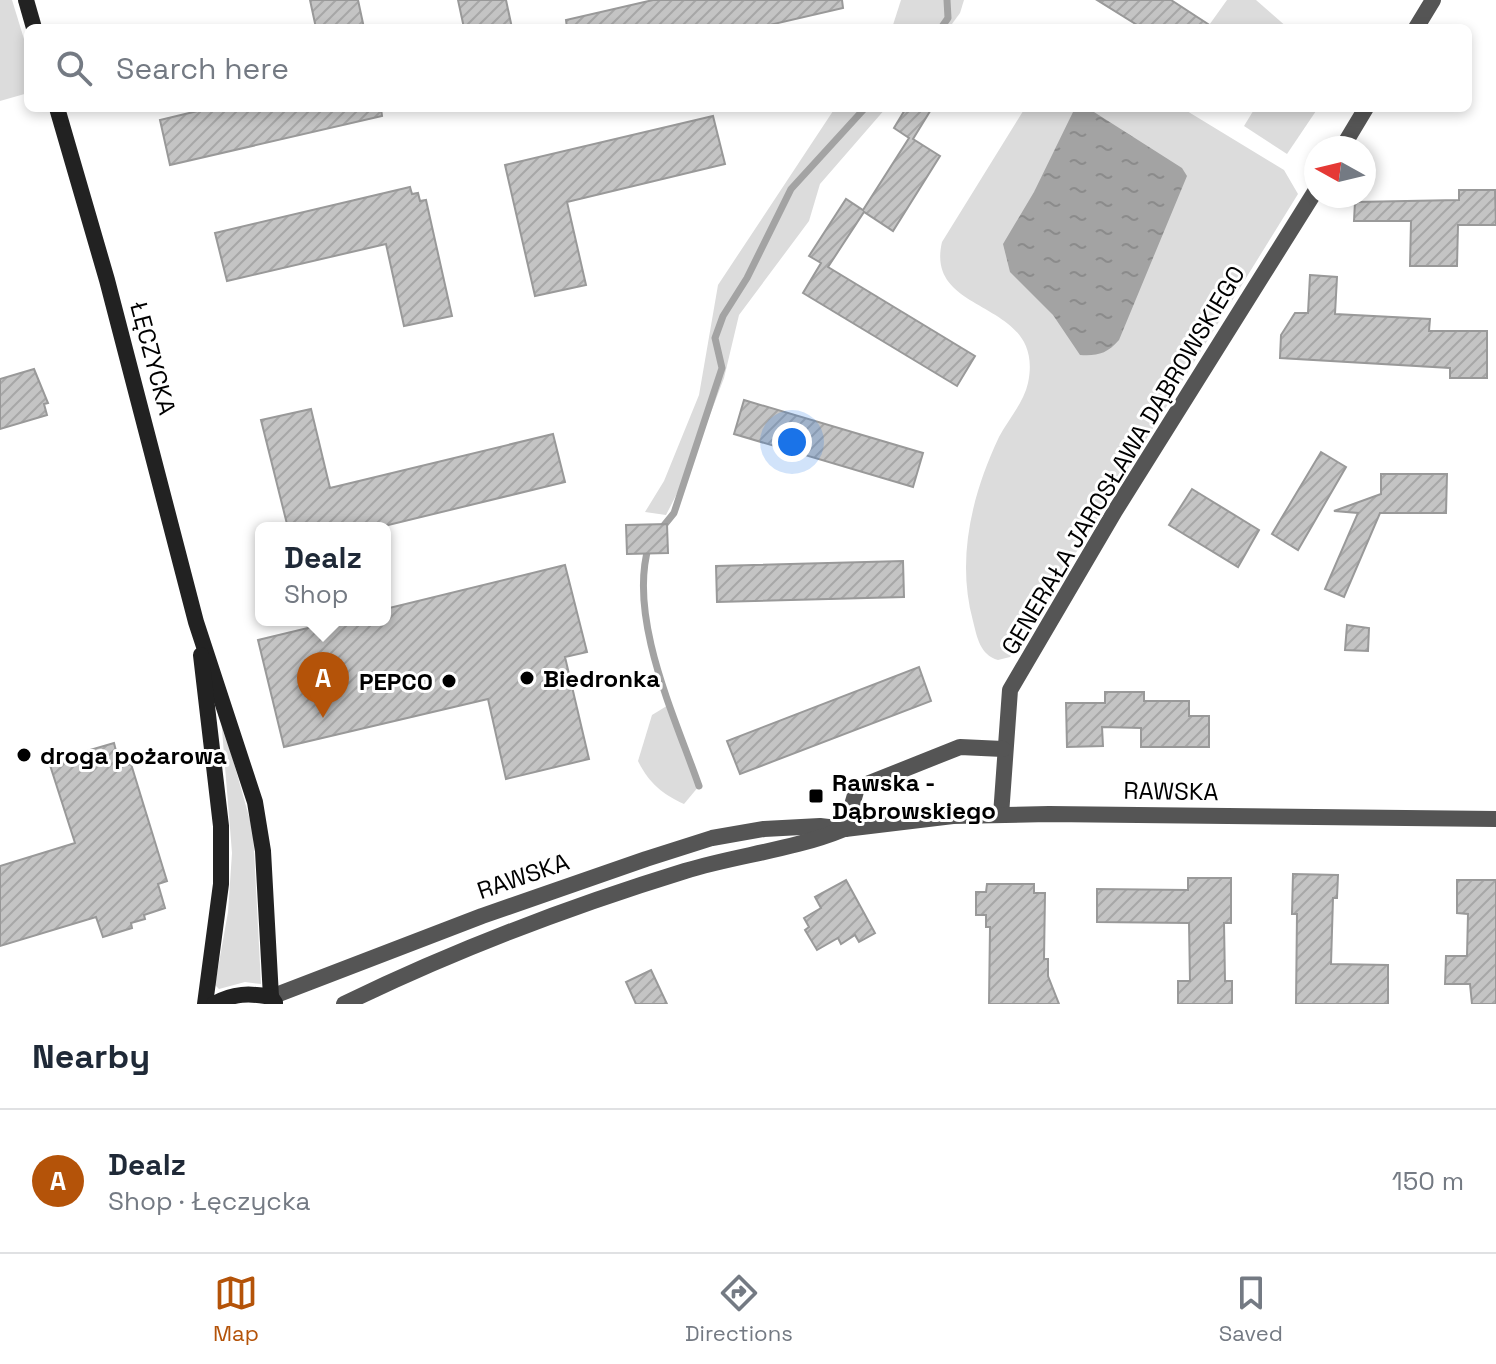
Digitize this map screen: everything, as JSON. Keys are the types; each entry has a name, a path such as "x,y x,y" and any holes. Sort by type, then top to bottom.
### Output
{"main road":[{"path":"26,0 33,24"},
{"name":"ŁĘCZYCKA","path":"58,112 137,390 196,622 246,764 260,825 274,1001"},
{"name":"ŁĘCZYCKA","path":"196,622 221,826 221,884 205,1004"},
{"path":"214,1004 240,994 274,1001"}],"street":[{"path":"1418,24 1433,0"},
{"path":"1349,136 1364,112"},
{"name":"GENERAŁA JAROSŁAWA DĄBROWSKIEGO","path":"1001,815 1003,749 1010,690 1115,511 1305,208"},
{"path":"845,829 857,788 960,747 1003,749"},
{"name":"RAWSKA","path":"274,1001 482,916 712,838 764,829 820,826 845,829 1001,815 1496,819"},
{"name":"RAWSKA","path":"344,1004 462,951 587,904 699,867 796,845 845,829"}],"shaded area":[{"path":"0,0 12,0 24,39 24,94 0,101"},
{"path":"901,0 964,0 952,24 893,24"},
{"path":"1227,0 1256,0 1283,24 1210,24"},
{"path":"832,112 883,112 820,184 809,221 739,315 724,378 689,470 666,515 645,512 664,481 699,395 718,285"},
{"path":"1023,112 1189,112 1284,170 1298,194 1017,648 1010,657 998,660 983,650 976,633 968,598 967,551 981,481 999,437 1026,390 1029,355 1020,335 950,284 941,266 942,242"},
{"path":"1253,112 1315,112 1287,154 1244,126"},
{"path":"670,704 699,786 684,804 657,787 638,761 652,715"},
{"path":"221,717 253,831 261,984 245,982 219,989 215,985 228,912 232,853"}],"water":[{"path":"1073,112 1094,112 1182,168 1187,176 1119,340 1106,351 1080,355 1053,315 1010,272 1003,244 1034,192"}],"building":[{"path":"310,0 358,0 363,24 315,24"},
{"path":"458,0 506,0 511,24 463,24"},
{"path":"653,0 842,0 843,8 774,24 566,24 566,20"},
{"path":"1097,0 1171,0 1208,24 1136,24"},
{"path":"193,112 382,112 382,116 170,165 160,120"},
{"path":"904,112 930,112 913,139 940,156 893,231 864,212 828,267 975,356 957,386 803,293 821,263 809,256 846,199 863,210 909,138 894,128"},
{"path":"713,116 725,164 567,202 586,285 535,296 505,165"},
{"path":"410,187 412,194 418,193 420,201 426,200 452,316 404,326 386,244 227,281 215,233"},
{"path":"1459,190 1495,190 1496,225 1458,225 1457,266 1410,266 1411,221 1354,221 1355,208 1376,208 1376,202 1459,200"},
{"path":"1310,275 1337,277 1335,314 1430,319 1429,331 1487,331 1487,378 1450,378 1450,368 1280,358 1281,335 1295,313 1308,313"},
{"path":"34,369 48,403 44,404 47,415 0,429 0,379"},
{"path":"744,400 923,453 913,487 734,434"},
{"path":"311,409 330,488 553,434 565,482 391,524 286,522 261,420"},
{"path":"1321,452 1346,467 1298,550 1272,534"},
{"path":"1381,474 1447,474 1446,513 1380,513 1344,597 1325,589 1358,513 1334,511 1381,494"},
{"path":"1192,489 1259,530 1238,567 1169,525"},
{"path":"667,524 668,553 627,554 626,525"},
{"path":"903,561 904,597 717,602 716,566"},
{"path":"565,565 587,652 565,657 589,759 506,779 488,699 284,747 258,640 316,626 391,626 391,608"},
{"path":"1347,625 1369,628 1368,651 1345,650"},
{"path":"919,667 931,701 740,774 727,741"},
{"path":"1105,692 1144,692 1144,701 1189,701 1189,716 1209,716 1209,747 1141,747 1141,728 1102,727 1103,746 1067,747 1066,703 1105,703"},
{"path":"114,743 120,767 131,764 167,881 158,884 165,908 144,915 145,919 131,923 132,928 103,937 96,917 0,946 0,866 75,843 49,762"},
{"path":"1293,874 1338,875 1337,898 1333,898 1331,964 1388,965 1388,1004 1296,1004 1297,914 1292,914"},
{"path":"1188,878 1231,878 1231,923 1224,923 1225,981 1232,981 1232,1004 1178,1004 1178,981 1190,981 1189,923 1097,922 1097,889 1188,890"},
{"path":"846,880 875,933 859,942 855,935 841,944 838,938 817,950 805,930 809,927 804,918 821,908 815,897"},
{"path":"1457,880 1496,880 1496,1004 1472,1004 1470,984 1445,984 1446,956 1467,956 1468,914 1457,913"},
{"path":"987,884 1034,884 1034,893 1045,893 1044,959 1048,959 1048,976 1059,1004 989,1004 990,927 986,927 986,915 976,915 976,892 986,892"},
{"path":"651,970 667,1004 636,1004 626,982"}],"waterway":[{"path":"944,24 948,18 947,0"},
{"path":"661,529 674,513 722,368 715,338 723,316 747,278 791,189 861,112"},
{"path":"649,545 644,573 644,603 649,635 667,698 699,786"}],"place":[{"name":"Biedronka","path":"527,678"},
{"name":"PEPCO","path":"449,681"},
{"name":"Dealz","path":"323,718"},
{"name":"droga pożarowa","path":"24,755"},
{"name":"Rawska - Dąbrowskiego","path":"816,796"}]}
